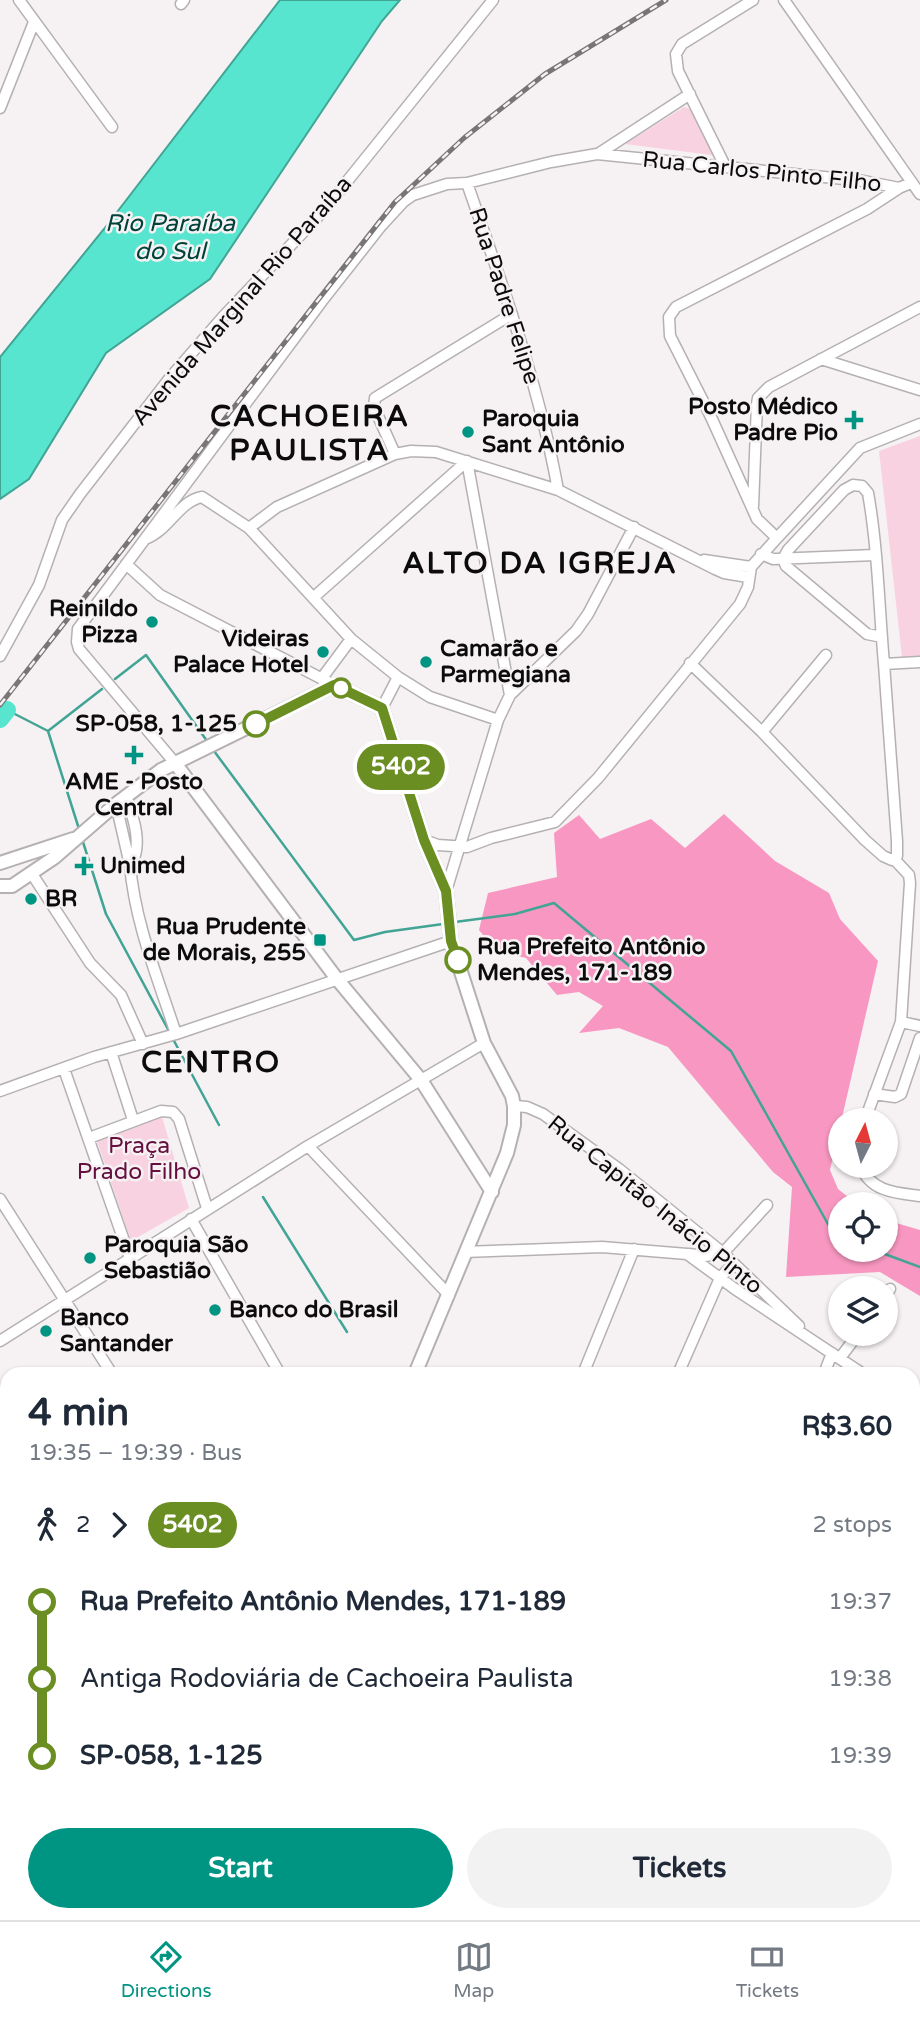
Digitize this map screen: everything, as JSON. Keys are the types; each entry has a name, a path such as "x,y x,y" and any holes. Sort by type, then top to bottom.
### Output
{"main road":[{"path":"76,838 3,862 11,884 32,874 65,849 121,800 161,770 334,685 382,708 424,840 446,891 451,941 484,1043 509,1088 514,1106 510,1143 492,1192 418,1367"},
{"path":"174,763 337,979 421,1080 492,1192"}],"street":[{"path":"19,0 112,127"},
{"name":"Avenida Marginal Rio Paraíba","path":"0,656 39,586 62,520 80,494 169,379 222,318 324,210 493,0"},
{"path":"725,166 678,71 676,54 682,44 753,0"},
{"path":"784,0 886,143 911,183"},
{"path":"0,108 34,22"},
{"path":"174,763 79,649 78,629 322,300 381,226 402,202 413,195 447,184 467,183 551,162 597,154 690,94"},
{"name":"Rua Carlos Pinto Filho","path":"597,154 881,183 899,188 911,183 920,194"},
{"name":"Rua Padre Felipe","path":"467,183 512,314 551,452 558,490"},
{"path":"777,538 757,519 711,417 670,336 668,317 676,307 867,209 899,188"},
{"path":"753,510 758,398 769,387 920,307"},
{"path":"395,454 374,407 375,398 512,314"},
{"path":"821,359 920,390"},
{"path":"424,840 458,848 555,822 598,778 740,604 748,587 750,572 761,554 860,448 920,424"},
{"path":"248,528 276,507 395,454 411,451 436,453 558,490 724,573 750,572"},
{"path":"314,597 467,461"},
{"path":"467,461 510,695"},
{"path":"783,559 788,550 844,490 853,485 862,486 868,493 897,841 894,859"},
{"path":"144,539 162,531 195,498 204,499 248,528 351,639 398,677 430,697 498,720"},
{"path":"446,891 498,720 510,695 576,631 588,614 634,527"},
{"path":"761,554 773,559 875,555"},
{"path":"783,559 786,566 867,634 882,637"},
{"path":"126,564 160,595 334,685"},
{"path":"322,678 351,639"},
{"path":"762,732 827,655"},
{"path":"884,664 920,662"},
{"path":"690,663 762,732 865,840 883,856 894,859 909,875 901,1022 869,1108"},
{"path":"382,708 398,677"},
{"path":"121,800 133,894 145,946 176,1034"},
{"path":"32,874 90,962 121,995 143,1044"},
{"path":"0,895 11,884"},
{"path":"0,1091 451,941"},
{"path":"901,1022 920,1026"},
{"path":"874,1094 895,1097 901,1094 920,1038"},
{"path":"0,1341 207,1208 484,1043"},
{"path":"111,1052 133,1120"},
{"path":"64,1069 130,1258"},
{"name":"Rua Capitão Inácio Pinto","path":"514,1106 535,1109 558,1123 723,1253 820,1345"},
{"path":"89,1138 162,1111 173,1112 177,1115 207,1208"},
{"path":"308,1146 449,1295"},
{"path":"869,1178 886,1192 920,1196"},
{"path":"0,1199 4,1217 65,1300 108,1367"},
{"path":"465,1252 582,1247 708,1256 723,1253 767,1205"},
{"path":"191,1219 276,1367"},
{"path":"586,1367 634,1249"},
{"path":"687,1254 853,1367"},
{"path":"681,1367 720,1278 733,1264"},
{"path":"828,1367 845,1346"}],"green space":[{"path":"684,107 693,110 719,156 625,144"},
{"path":"920,436 920,656 902,657 879,451"},
{"name":"Praça Prado Filho","path":"162,1117 189,1208 131,1241 97,1141 129,1126"}],"shaded area":[{"path":"724,814 775,861 829,893 840,919 878,961 844,1108 828,1108 828,1178 833,1178 842,1192 828,1192 828,1262 898,1262 898,1224 920,1230 920,1296 898,1283 898,1276 887,1276 880,1272 786,1277 792,1187 773,1172 668,1047 619,1028 579,1033 603,1006 579,992 557,995 526,958 495,950 479,930 488,893 557,877 554,833 579,815 600,839 651,819 685,848"}],"water":[{"name":"Rio Paraíba do Sul","path":"280,0 400,0 382,21 210,279 106,353 29,479 0,499 0,357 104,229"}],"waterway":[{"path":"115,679 146,655 207,741"},
{"path":"48,731 102,689"},
{"path":"7,710 48,731 79,829"},
{"path":"0,719 7,710"},
{"path":"214,751 354,940 385,932 443,924"},
{"path":"82,839 106,914 170,1033"},
{"path":"455,922 515,914 554,903 731,1051 828,1224"},
{"path":"173,1039 219,1125"},
{"path":"263,1197 347,1332"},
{"path":"898,1259 920,1267"}],"railway":[{"path":"0,705 395,202 464,138 545,74 666,0"}],"bus line":[{"name":"5402","path":"256,724 334,685 382,708 424,840 446,891 451,941 458,960"}],"place":[{"name":"Posto Médico Padre Pio","path":"854,420"},
{"name":"Paroquia Sant Antônio","path":"468,432"},
{"name":"Reinildo Pizza","path":"152,622"},
{"name":"Videiras Palace Hotel","path":"323,652"},
{"name":"Camarão e Parmegiana","path":"426,662"},
{"name":"SP-058, 1-125","path":"256,724"},
{"name":"AME - Posto Central","path":"134,755"},
{"name":"Unimed","path":"84,866"},
{"name":"BR","path":"31,899"},
{"name":"Rua Prudente de Morais, 255","path":"320,940"},
{"name":"Rua Prefeito Antônio Mendes, 171-189","path":"458,960"},
{"name":"Paroquia São Sebastião","path":"90,1258"},
{"name":"Banco do Brasil","path":"215,1310"},
{"name":"Banco Santander","path":"46,1331"}],"district":[{"name":"CACHOEIRA PAULISTA","path":"310,433"},
{"name":"ALTO DA IGREJA","path":"540,563"},
{"name":"CENTRO","path":"211,1062"}]}
